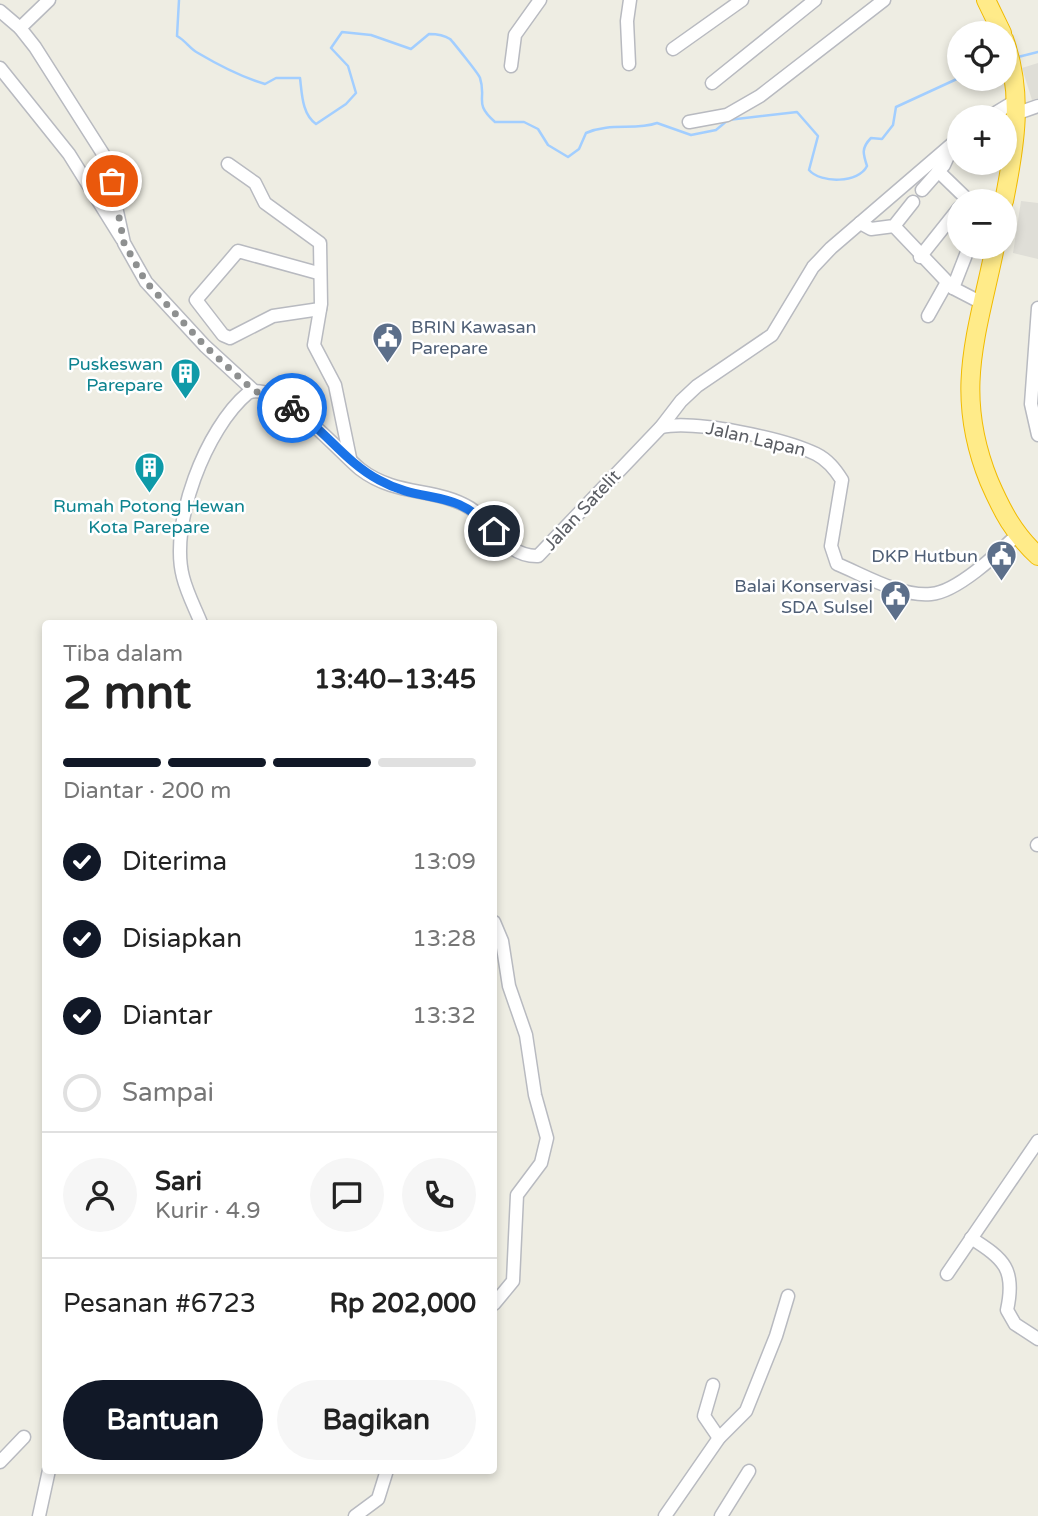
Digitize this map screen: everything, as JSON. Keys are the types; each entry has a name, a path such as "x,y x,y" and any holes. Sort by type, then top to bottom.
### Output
{"highway":[{"path":"986,0 996,21"},
{"path":"1006,189 1018,106 1015,91"},
{"path":"992,259 968,388 972,430 1003,515 1016,536 1037,554"}],"street":[{"path":"20,28 49,0"},
{"path":"511,66 515,34 540,0"},
{"path":"629,64 627,21 631,0"},
{"path":"673,48 742,0"},
{"path":"712,83 815,0"},
{"path":"690,122 727,115 760,96 883,0"},
{"path":"0,11 20,28 75,107 104,157 124,243"},
{"name":"Jalan Satelit","path":"0,68 69,154 153,290 205,346 253,390 289,405 308,418 359,468 392,486 463,505 481,516 514,550 535,556 542,554 661,427"},
{"path":"1018,106 1038,106"},
{"path":"661,427 697,386 772,335 813,267 947,148"},
{"path":"922,190 947,159"},
{"path":"228,164 255,183 265,203 317,240 321,246 318,273 320,309 314,345 335,385 350,458"},
{"path":"938,172 953,189"},
{"path":"860,223 871,229 894,226 913,202"},
{"path":"920,257 947,224"},
{"path":"894,226 949,286 982,303"},
{"path":"318,273 238,251 196,299 223,335 233,339 273,316 320,309"},
{"path":"929,317 963,259"},
{"path":"1038,308 1034,404 1038,435"},
{"path":"200,620 182,575 187,506 192,485 211,440 234,407 253,390"},
{"name":"Jalan Lapan","path":"661,427 678,423 699,425 761,438 815,453 832,464 842,480 832,556 837,564 908,592 932,594 972,575 1016,536"},
{"path":"497,930 504,950 509,986 527,1035 535,1095 547,1138 541,1163 517,1195 513,1281 497,1300"},
{"path":"947,1273 1038,1141"},
{"path":"971,1238 996,1254 1009,1271 1011,1291 1007,1310 1015,1324 1038,1339"},
{"path":"665,1516 719,1438 746,1411 776,1336 788,1296"},
{"path":"713,1385 704,1416 719,1438"},
{"path":"0,1462 24,1437"},
{"path":"721,1516 749,1471"},
{"path":"39,1516 48,1474"},
{"path":"355,1516 378,1499 386,1474"}],"shaded area":[{"path":"1038,63 1038,98 1032,100 1022,68"},
{"path":"1021,201 1038,203 1038,259 1017,254"}],"waterway":[{"path":"179,0 177,36 206,58 256,81 265,84 276,78 300,78 305,109 316,124 346,104 356,93 348,66 331,48 342,32 371,35 411,49 429,34 450,39 480,78 482,105 488,116 495,122 524,122 538,129 548,145 568,157 579,149 586,133 605,128 657,123 691,135 716,130 728,120 797,112 818,136 809,170 822,178 840,180 863,172 867,166 864,148 871,138 882,139 893,125 896,107 947,84"},
{"path":"1018,57 1038,52"}],"way so far":[{"path":"112,181 124,243 146,282 205,346 253,390 292,408"}],"place":[{"name":"BRIN Kawasan Parepare","path":"388,364"},
{"name":"Puskeswan Parepare","path":"186,401"},
{"name":"Rumah Potong Hewan Kota Parepare","path":"149,495"},
{"name":"DKP Hutbun","path":"1001,583"},
{"name":"Balai Konservasi SDA Sulsel","path":"896,623"}],"route":[{"path":"292,408 308,418 359,468 380,481 405,491 457,501 481,516 494,531"}]}
